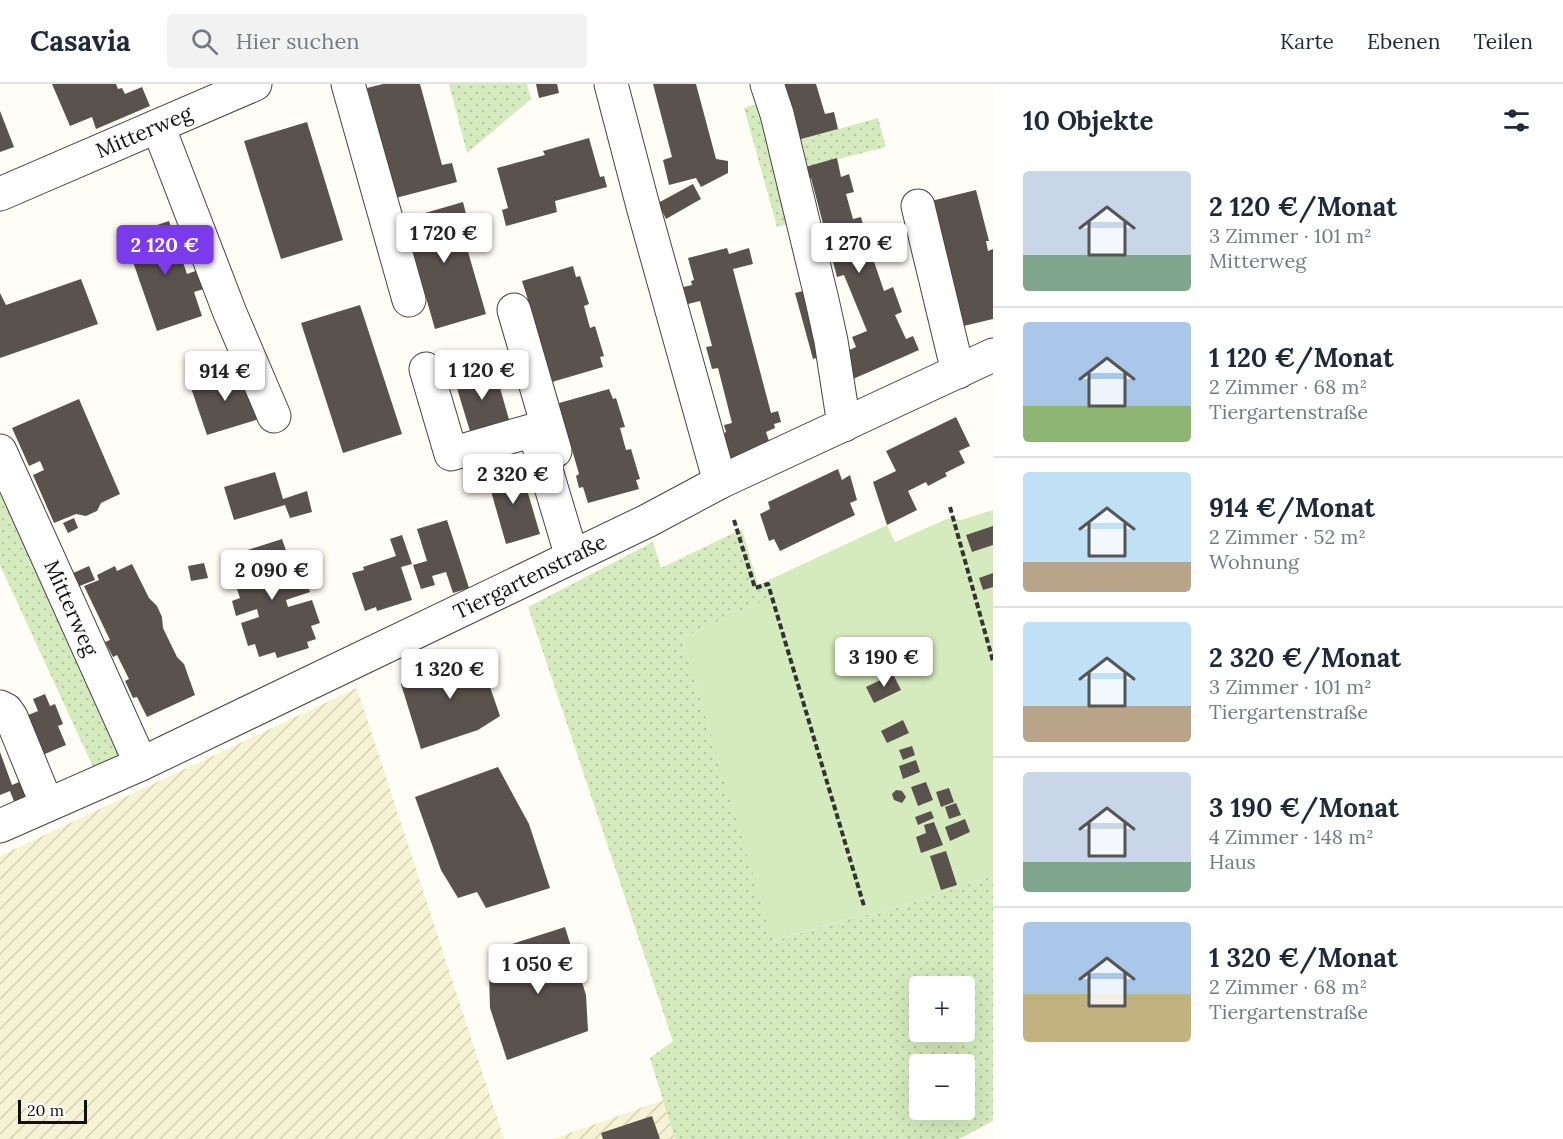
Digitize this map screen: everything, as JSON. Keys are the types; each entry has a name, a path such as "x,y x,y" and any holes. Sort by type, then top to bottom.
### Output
{"street":[{"name":"Mitterweg","path":"0,194 255,84"},
{"path":"348,84 409,300"},
{"path":"611,84 720,482"},
{"path":"767,84 777,114 822,300 844,424"},
{"path":"158,126 230,313 274,416"},
{"path":"918,206 958,372"},
{"path":"514,310 578,554"},
{"name":"Tiergartenstraße","path":"0,826 141,764 647,521 720,482 993,355"},
{"path":"426,369 451,454 534,430 578,554"},
{"name":"Mitterweg","path":"0,452 141,764"},
{"path":"0,707 11,717 47,805"}],"path":[{"path":"950,507 993,661"},
{"path":"734,520 755,588 768,584 864,906"}],"shaded area":[{"path":"357,688 504,1139 0,1139 0,856"},
{"path":"663,1100 675,1139 553,1139"}],"green space":[{"path":"449,84 527,84 531,99 467,153"},
{"path":"764,102 777,146 878,118 886,147 783,173 796,222 777,227 744,108"},
{"path":"0,474 125,756 94,769 0,565"},
{"path":"993,510 993,876 874,914 861,915 773,941 682,638 775,596 771,579 887,525 895,542 949,518 961,520"},
{"path":"742,529 758,585 771,579 776,596 682,638 774,941 861,915 874,914 993,876 993,1121 959,1139 675,1139 650,1058 673,1041 528,607 653,542 661,568"}],"building":[{"path":"52,84 116,84 118,89 122,88 125,94 142,87 150,106 96,129 92,117 70,126"},
{"path":"383,84 420,84 442,165 452,163 457,182 388,200 392,179 367,88"},
{"path":"536,84 557,84 559,93 539,98"},
{"path":"653,84 696,84 716,159 728,161 728,173 701,187 696,178 669,185 663,160 672,157"},
{"path":"784,84 816,84 825,114 834,112 838,129 794,141"},
{"path":"0,111 14,147 0,152"},
{"path":"307,122 343,240 281,259 244,141"},
{"path":"589,138 600,177 604,176 607,187 555,201 557,212 506,226 502,210 508,208 497,168 545,155 543,151"},
{"path":"837,158 841,177 849,174 854,192 846,194 853,219 861,217 865,232 857,234 862,253 870,250 884,291 893,287 902,312 895,315 906,339 913,336 919,350 853,379 845,352 856,347 852,337 867,331 844,275 837,277 811,178 805,180 802,168"},
{"path":"693,184 701,199 666,219 658,203"},
{"path":"976,190 989,241 986,241 988,251 993,249 993,319 951,329 927,202"},
{"path":"463,202 468,222 460,224 486,314 435,329 409,238 400,241 394,222"},
{"path":"169,221 187,274 201,269 207,288 194,292 202,316 157,331 124,236"},
{"path":"727,248 729,254 749,248 753,264 733,269 771,413 778,411 781,422 774,424 775,428 766,432 769,441 723,463 723,434 726,432 724,425 732,423 718,368 712,369 706,347 712,346 700,301 680,306 675,289 692,285 691,281 694,280 688,258"},
{"path":"573,266 576,277 580,276 589,304 584,306 590,328 595,326 604,356 600,357 603,367 552,382 524,302 528,300 522,281"},
{"path":"81,279 98,324 0,358 0,293 6,305"},
{"path":"811,289 829,354 813,359 795,293"},
{"path":"360,305 402,434 343,453 301,323"},
{"path":"492,360 512,430 473,441 452,372"},
{"path":"242,369 259,419 207,435 190,385"},
{"path":"609,389 613,399 616,398 625,427 620,428 626,450 631,449 640,479 636,480 639,489 588,503 583,487 579,488 576,476 579,474 568,436 564,437 560,424 564,423 559,403"},
{"path":"79,399 120,494 101,503 97,511 86,516 76,514 54,523 33,475 44,470 40,461 29,466 12,428"},
{"path":"956,417 970,446 959,451 965,463 945,473 947,476 928,486 926,482 908,491 917,510 887,525 873,482 896,471 886,451"},
{"path":"520,466 540,534 506,544 487,477"},
{"path":"838,469 842,480 850,475 857,500 850,503 855,515 780,551 774,539 769,541 760,514 770,509 768,502"},
{"path":"275,472 283,499 307,491 312,512 290,518 285,505 234,520 224,487"},
{"path":"74,518 78,528 68,533 63,523"},
{"path":"447,520 469,588 453,593 446,572 432,576 435,585 421,589 413,565 427,561 417,529"},
{"path":"993,526 993,545 972,552 966,535"},
{"path":"402,535 412,564 401,567 412,600 377,611 376,607 365,611 352,573 396,556 390,539"},
{"path":"282,539 296,579 304,576 310,592 286,600 288,607 312,600 320,623 311,626 316,639 307,642 309,648 277,658 275,652 259,657 255,644 248,646 241,623 259,617 257,609 236,616 232,601 240,598 226,557"},
{"path":"204,563 208,578 191,581 188,566"},
{"path":"132,564 149,598 157,606 162,617 163,628 177,657 184,664 195,695 147,717 137,697 133,698 125,681 129,679 117,655 113,657 105,642 110,640 84,586 99,580 97,575 115,566 117,571"},
{"path":"89,566 95,580 77,587 71,574"},
{"path":"993,573 993,587 983,590 979,578"},
{"path":"882,642 892,668 877,674 867,648"},
{"path":"477,649 500,716 478,730 421,749 401,684 439,662"},
{"path":"893,674 901,690 874,703 866,687"},
{"path":"45,694 50,706 55,704 63,724 58,726 66,745 38,757 21,718 38,711 33,699"},
{"path":"903,720 909,733 887,743 881,731"},
{"path":"912,746 915,755 903,760 899,750"},
{"path":"0,752 12,785 24,780 31,797 15,804 10,791 0,795"},
{"path":"916,760 920,772 903,779 899,766"},
{"path":"498,767 529,824 550,888 486,908 477,892 458,898 441,870 415,797"},
{"path":"926,782 933,800 918,806 911,787"},
{"path":"949,788 954,802 941,807 936,792"},
{"path":"896,790 902,791 906,797 902,803 894,800 892,794"},
{"path":"956,803 961,815 949,819 945,807"},
{"path":"931,811 934,818 918,825 915,817"},
{"path":"965,819 970,832 950,841 945,827"},
{"path":"934,822 943,845 921,853 916,837 926,833 924,825"},
{"path":"946,851 957,885 941,890 930,856"},
{"path":"565,927 586,995 588,1031 507,1060 490,1008 489,974 509,967 506,946"},
{"path":"652,1116 660,1139 603,1139 601,1133"}]}
